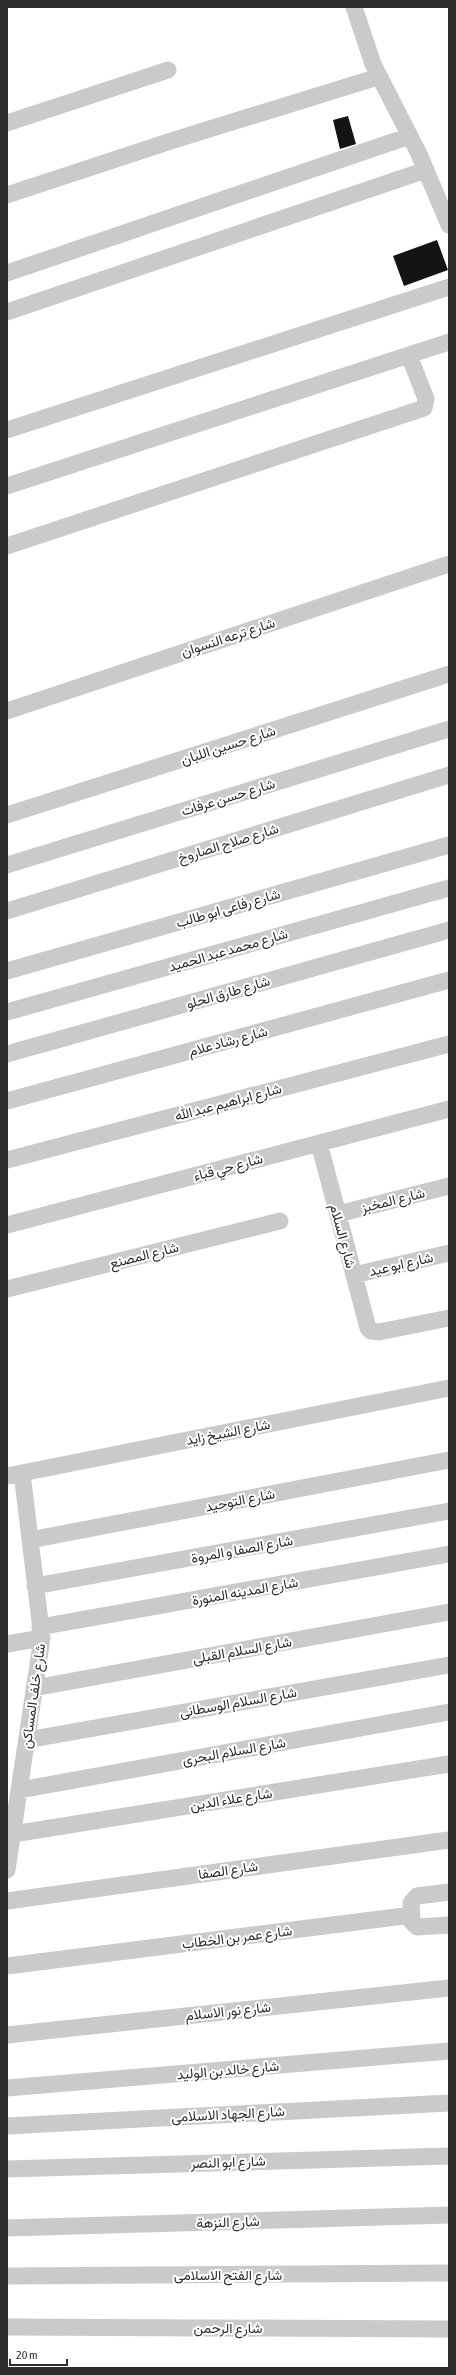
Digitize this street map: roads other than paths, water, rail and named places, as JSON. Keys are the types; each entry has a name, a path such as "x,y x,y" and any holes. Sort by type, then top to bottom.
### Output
{"street":[{"path":"354,7 368,52 378,77 410,136 449,225"},
{"path":"7,123 168,70"},
{"path":"7,195 174,140 378,77"},
{"path":"7,273 410,136"},
{"path":"7,312 426,170"},
{"path":"7,430 449,287"},
{"path":"7,486 449,342"},
{"path":"7,546 424,408 426,399 409,355"},
{"name":"شارع ترعه النسوان","path":"7,710 449,564"},
{"name":"شارع حسين اللبان","path":"7,815 449,674"},
{"name":"شارع حسن عرفات","path":"7,865 449,729"},
{"name":"شارع صلاح الصاروخ","path":"7,911 449,775"},
{"name":"شارع رفاعى ابو طالب","path":"7,971 449,845"},
{"name":"شارع محمد عبد الحميد","path":"7,1012 449,888"},
{"name":"شارع طارق الحلو","path":"7,1054 449,930"},
{"name":"شارع رشاد علام","path":"7,1101 449,980"},
{"name":"شارع ابراهيم عبد الله","path":"7,1160 449,1044"},
{"name":"شارع حي قباء","path":"7,1225 449,1109"},
{"name":"شارع السلام","path":"319,1143 368,1328 371,1331 379,1332 449,1318"},
{"name":"شارع المخبز","path":"338,1214 449,1186"},
{"name":"شارع المصنع","path":"7,1289 280,1221"},
{"name":"شارع ابو عيد","path":"354,1275 449,1253"},
{"name":"شارع الشيخ زايد","path":"14,1474 449,1388"},
{"name":"شارع التوحيد","path":"30,1540 449,1460"},
{"name":"شارع خلف المساكن","path":"7,1870 10,1834 20,1790 41,1633 30,1540 14,1474"},
{"name":"شارع الصفا و المروة","path":"35,1586 449,1511"},
{"name":"شارع المدينه المنورة","path":"7,1644 41,1633 449,1554"},
{"name":"شارع السلام القبلى","path":"34,1688 449,1612"},
{"name":"شارع السلام الوسطانى","path":"27,1740 449,1665"},
{"name":"شارع السلام البحرى","path":"20,1790 449,1712"},
{"name":"شارع علاء الدين","path":"10,1834 449,1764"},
{"name":"شارع الصفا","path":"7,1901 449,1840"},
{"path":"449,1892 414,1898 411,1903 412,1922 417,1927 449,1925"},
{"name":"شارع عمر بن الخطاب","path":"7,1966 412,1915"},
{"name":"شارع نور الاسلام","path":"7,2034 449,1988"},
{"name":"شارع خالد بن الوليد","path":"7,2088 449,2051"},
{"name":"شارع الجهاد الاسلامى","path":"7,2126 449,2103"},
{"name":"شارع ابو النصر","path":"7,2169 449,2156"},
{"name":"شارع النزهة","path":"7,2228 449,2215"},
{"name":"شارع الفتح الاسلامى","path":"7,2276 449,2273"},
{"name":"شارع الرحمن","path":"7,2327 449,2329"}]}
